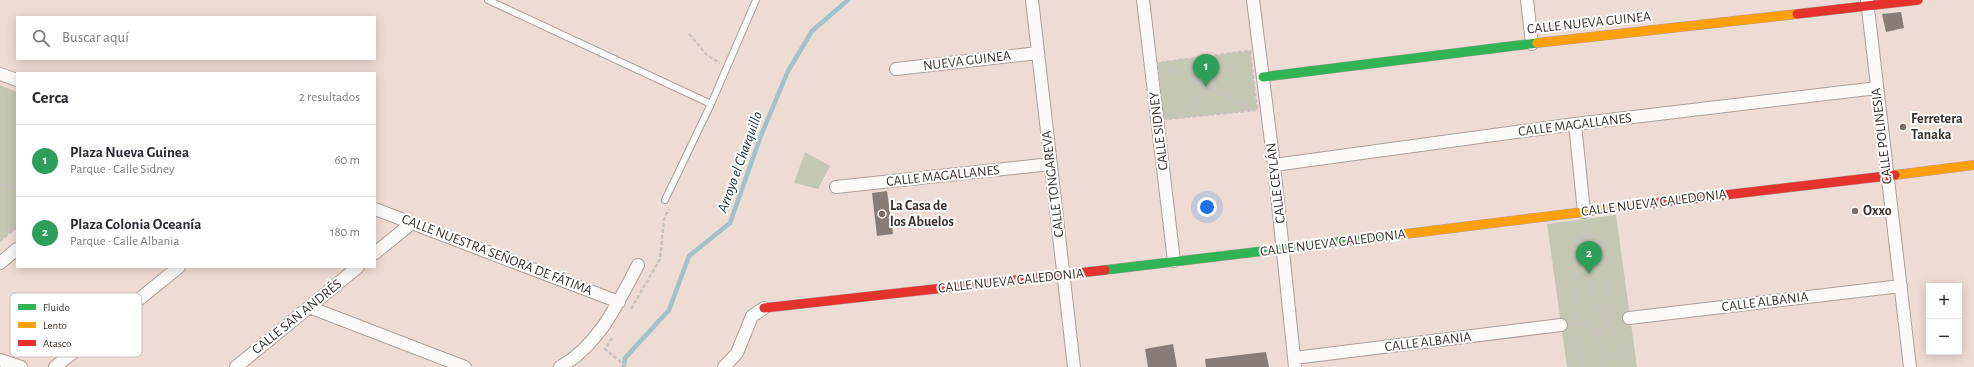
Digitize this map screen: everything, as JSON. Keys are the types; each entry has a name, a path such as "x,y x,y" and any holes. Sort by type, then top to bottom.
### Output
{"street":[{"name":"CALLE TONGAREVA","path":"1032,0 1074,367"},
{"name":"CALLE SIDNEY","path":"1143,0 1154,63 1174,261"},
{"name":"CALLE CEYLÁN","path":"1253,0 1254,51 1263,77 1284,249 1295,363"},
{"path":"1527,0 1532,44"},
{"name":"CALLE NUEVA GUINEA","path":"1263,77 1867,3 1918,0"},
{"name":"CALLE POLINESIA","path":"1867,3 1910,367"},
{"name":"NUEVA GUINEA","path":"896,69 1038,52"},
{"path":"0,74 16,80"},
{"name":"CALLE MAGALLANES","path":"1274,165 1575,124 1877,88"},
{"path":"1575,124 1584,212"},
{"name":"CALLE MAGALLANES","path":"836,187 1051,164"},
{"name":"CALLE NUEVA CALEDONIA","path":"724,367 736,353 752,316 764,308 1284,249 1974,165"},
{"name":"CALLE NUESTRA SEÑORA DE FÁTIMA","path":"376,209 618,302"},
{"path":"376,252 412,223"},
{"path":"0,263 16,250"},
{"path":"560,367 579,354 591,342 618,302 638,265"},
{"path":"142,297 178,268"},
{"name":"CALLE SAN ANDRÉS","path":"236,367 357,268"},
{"name":"CALLE ALBANIA","path":"1629,318 1901,286"},
{"path":"309,307 465,367"},
{"name":"CALLE ALBANIA","path":"1295,363 1567,325"},
{"path":"55,367 67,357"},
{"path":"0,360 21,367"}],"lane":[{"path":"488,0 712,104"},
{"path":"665,200 712,104 756,0"}],"path":[{"path":"689,34 706,55 727,67"},
{"path":"1154,63 1254,51"},
{"path":"1174,118 1209,87 1254,51"},
{"path":"1254,51 1256,110"},
{"path":"1154,63 1209,87 1256,110"},
{"path":"1154,63 1166,119 1256,110"},
{"path":"0,183 16,188"},
{"path":"1585,224 1595,310"},
{"path":"0,241 16,228"},
{"path":"1567,325 1578,309 1572,246 1577,238 1586,235 1594,236 1603,246 1610,319 1622,367"},
{"path":"1595,310 1610,319"},
{"path":"1595,310 1589,316 1588,322 1591,328 1598,331 1603,330 1610,319"},
{"path":"1567,325 1588,322"},
{"path":"1567,325 1576,350 1583,362 1583,367"},
{"path":"1598,331 1603,367"},
{"path":"610,353 627,367"}],"green space":[{"path":"1250,51 1257,110 1162,120 1154,63"},
{"path":"0,85 16,92 16,228 0,241"},
{"path":"805,152 830,166 818,189 794,183"},
{"path":"1616,215 1637,367 1567,367 1547,224"}],"building":[{"path":"1901,12 1904,28 1886,32 1882,14"},
{"name":"La Casa de los Abuelos","path":"887,191 893,234 877,236 872,193"},
{"path":"1173,344 1177,367 1148,367 1145,349"},
{"path":"1266,352 1269,367 1206,367 1205,359"}],"waterway":[{"name":"Arroyo el Charquillo","path":"624,367 625,358 669,310 689,256 730,223 760,138 788,71 812,31 848,0"}],"traffic: fast":[{"path":"1263,77 1537,43"},
{"path":"1105,270 1389,236"}],"traffic: slow":[{"path":"1537,43 1797,14"},
{"path":"1895,175 1974,165"},
{"path":"1389,236 1640,205"}],"traffic: jam":[{"path":"1797,14 1918,0"},
{"path":"1640,205 1895,175"},
{"path":"764,308 1105,270"}],"place":[{"name":"Plaza Nueva Guinea","path":"1206,87"},
{"name":"Ferretera Tanaka","path":"1903,127"},
{"name":"Oxxo","path":"1855,211"},
{"name":"La Casa de los Abuelos","path":"882,214"},
{"name":"Plaza Colonia Oceanía","path":"1589,274"}]}
